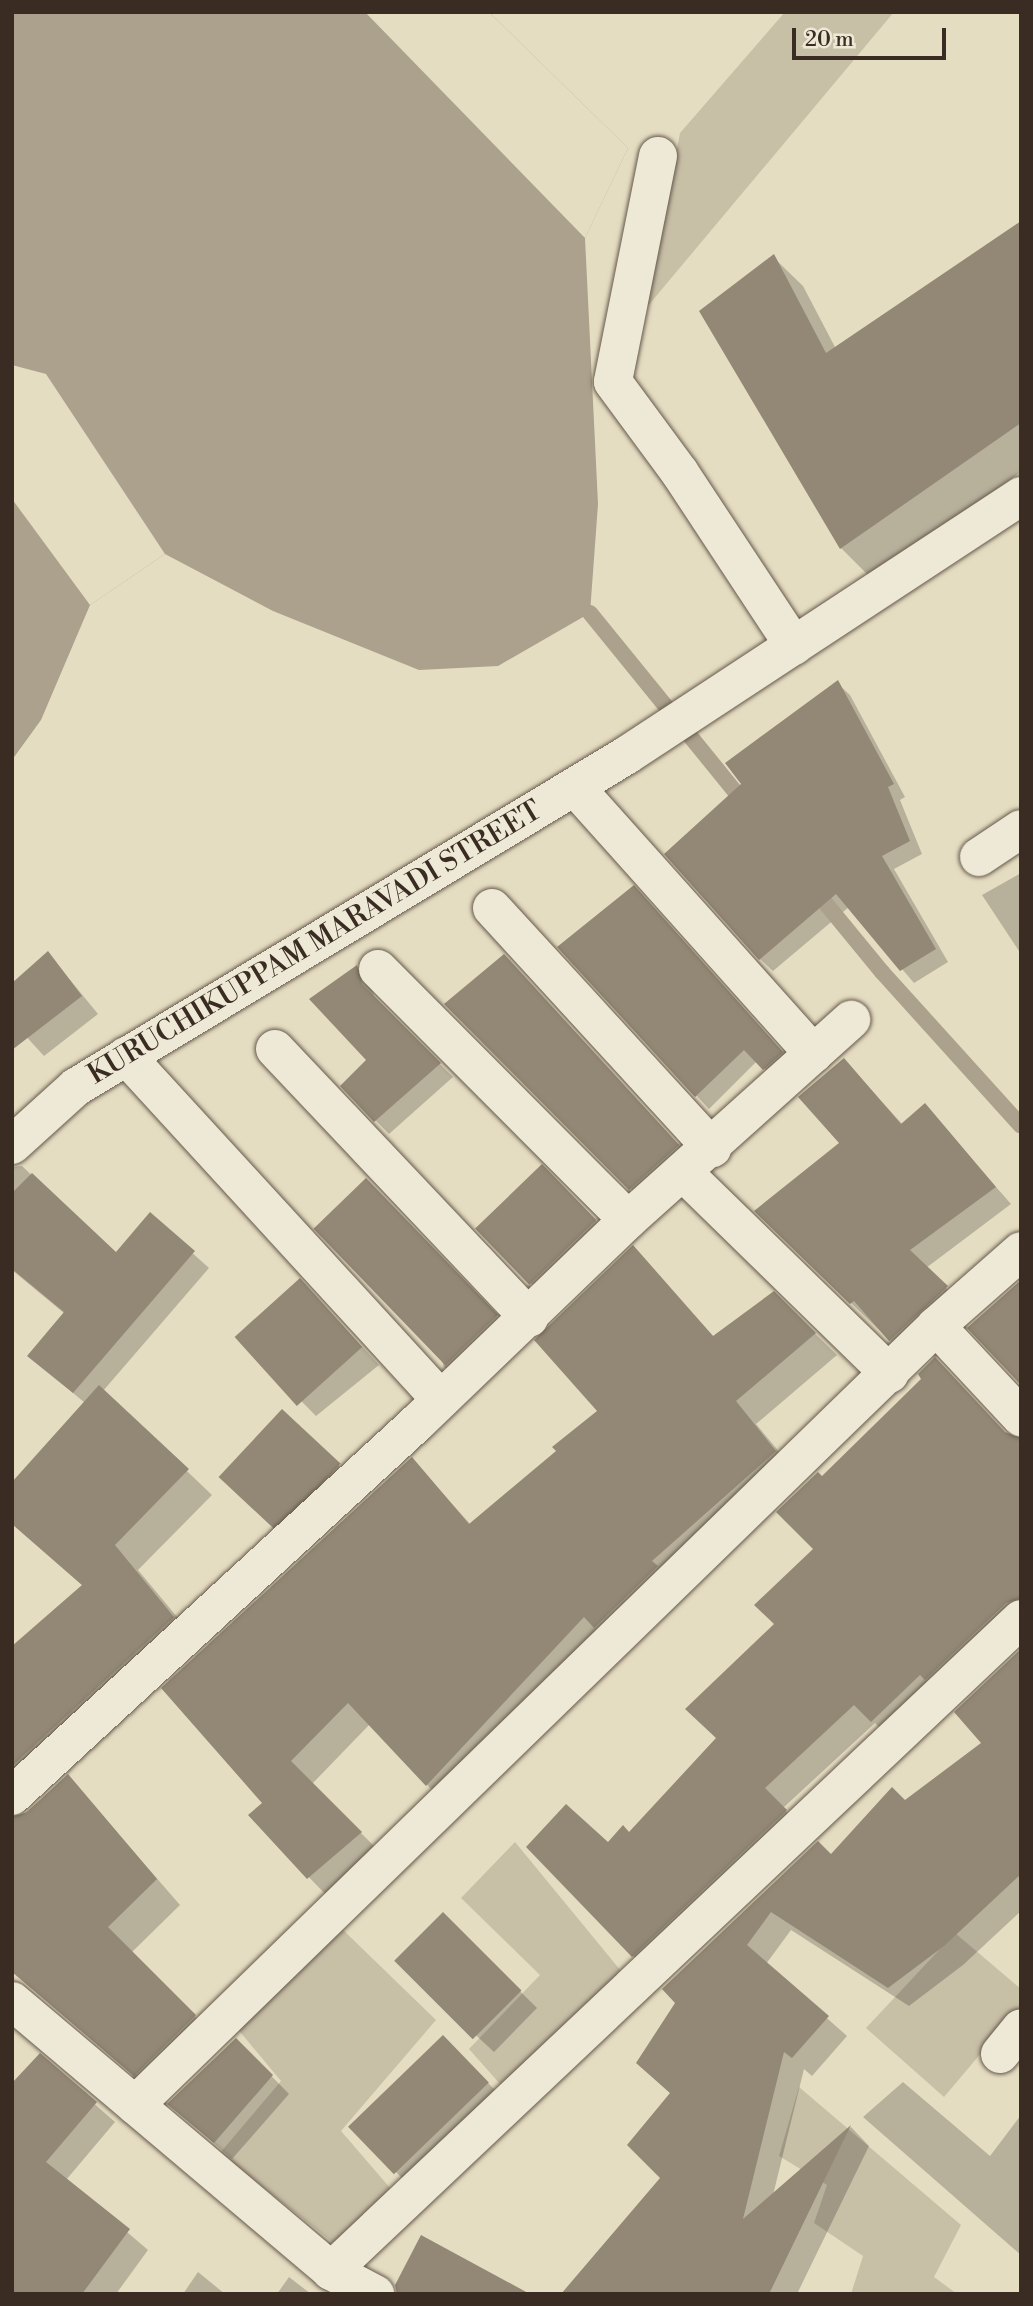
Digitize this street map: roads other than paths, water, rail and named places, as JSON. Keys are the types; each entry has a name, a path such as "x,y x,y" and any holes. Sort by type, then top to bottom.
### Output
{"street":[{"path":"658,156 613,382 680,473 794,646 1021,496"},
{"name":"KURUCHIKUPPAM MARAVADI STREET","path":"12,1145 76,1087 628,755 794,646"},
{"path":"575,787 814,1054"},
{"path":"979,857 1021,829"},
{"path":"492,908 698,1161 890,1374"},
{"path":"379,969 628,1220"},
{"path":"12,1796 528,1318 628,1220 698,1161 851,1020"},
{"path":"275,1049 528,1318"},
{"path":"127,1056 440,1400"},
{"path":"135,2105 890,1374 936,1326 1021,1251"},
{"path":"936,1326 1021,1417"},
{"path":"331,2271 1021,1619"},
{"path":"12,2001 331,2271 373,2293"}],"waterway":[{"path":"590,613 746,805"},
{"path":"813,888 882,972 1021,1126"}]}
